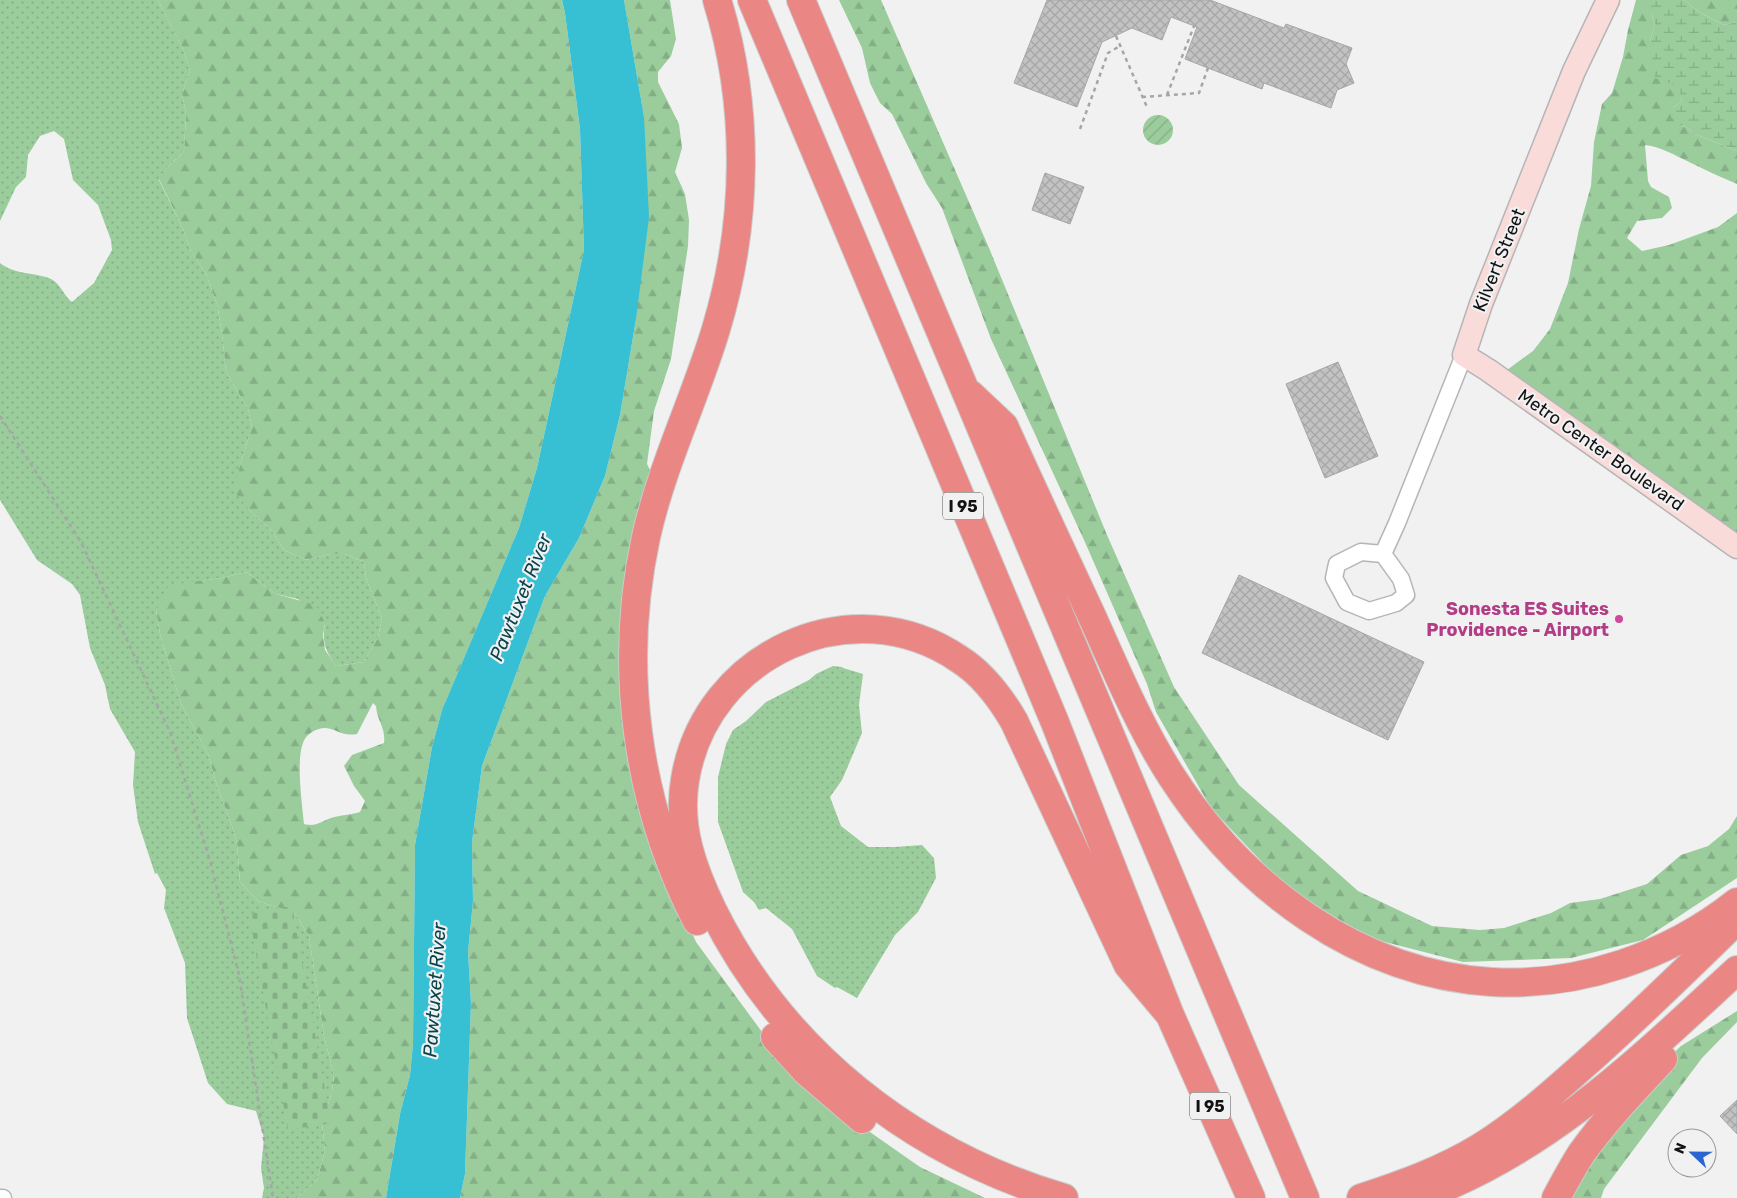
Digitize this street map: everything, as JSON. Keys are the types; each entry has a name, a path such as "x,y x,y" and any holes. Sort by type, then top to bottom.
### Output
{"highway":[{"path":"717,0 731,58 739,109 741,167 738,210 727,282 716,329 658,493 646,537 640,572 635,606 634,675 635,711 645,776 662,836 688,904 722,965 740,993 767,1027 806,1071 852,1111 900,1146 951,1174 1005,1198"},
{"name":"I 95","path":"752,0 1050,710 1170,1015 1251,1198"},
{"name":"I 95","path":"801,0 961,385 1304,1198"},
{"path":"961,385 1004,426 1131,700 1156,752 1172,778 1228,848 1270,889 1314,922 1375,955 1427,972 1477,981 1527,982 1576,976 1629,961 1686,936 1737,902"},
{"path":"1064,1198 1017,1183 969,1162 937,1146 885,1113 818,1056 776,1009 756,983 736,953 712,909 690,858 683,823 684,781 695,742 714,707 735,682 754,664 787,645 823,633 860,629 898,632 932,644 960,659 996,693 1014,721 1128,965 1170,1015"},
{"path":"1361,1198 1403,1184 1452,1162 1478,1149 1522,1119 1625,1028 1737,920"},
{"path":"1418,1198 1465,1179 1497,1163 1557,1125 1640,1059 1737,970"},
{"path":"1556,1198 1581,1155 1615,1111 1737,980"}],"street":[{"name":"Kilvert Street","path":"1383,554 1397,524 1464,355 1481,304 1568,87 1608,0"},
{"name":"Metro Center Boulevard","path":"1464,355 1488,370 1737,547"}],"path":[{"path":"1167,95 1194,26"},
{"path":"1116,36 1147,107"},
{"path":"1080,129 1108,53 1120,46"},
{"path":"1142,97 1199,93 1208,68"},
{"path":"0,416 81,542 170,732 209,858 239,975 273,1198"}],"green space":[{"path":"0,0 158,0 183,49 190,71 182,94 186,113 184,151 167,168 159,180 184,231 191,251 206,274 217,304 226,372 248,409 252,427 238,472 249,510 272,531 284,550 306,560 330,554 345,554 364,562 366,578 382,618 378,637 364,662 336,666 325,646 325,623 298,599 276,594 246,572 201,581 156,610 160,634 181,704 208,754 217,786 232,826 237,843 240,882 259,902 294,912 309,936 324,1036 334,1075 332,1092 322,1122 325,1151 317,1180 297,1198 262,1198 264,1188 261,1168 264,1138 256,1111 227,1104 208,1083 187,1018 185,963 164,908 166,890 157,873 155,874 138,822 133,785 135,752 110,709 105,685 90,648 80,595 72,584 37,560 0,500 0,263 12,270 51,279 57,283 72,302 94,283 112,250 111,240 98,205 73,180 64,139 54,131 40,136 28,155 26,177 16,187 0,221"},
{"path":"158,0 562,0 565,13 580,129 584,250 537,468 519,528 442,710 432,747 415,845 413,1044 410,1075 400,1114 386,1198 297,1198 317,1180 325,1151 322,1122 332,1092 334,1075 324,1036 309,936 294,912 259,902 240,882 237,843 232,826 217,786 208,754 181,704 160,634 156,610 169,585 222,578 246,572 276,594 316,605 325,623 323,635 325,650 336,666 364,662 378,637 382,618 366,578 364,562 345,554 330,554 306,560 284,550 272,531 249,510 234,491 252,427 248,409 226,372 217,304 206,274 191,251 184,231 159,179 184,151 186,113 182,94 190,71 183,49","holes":["373,703 376,706 384,733 384,743 352,755 344,766 354,786 365,801 360,812 334,817 315,824 304,824 300,771 301,751 304,740 311,732 324,728 351,735 357,734"]},
{"path":"624,0 670,0 676,39 671,56 658,72 658,82 679,124 682,148 675,172 685,194 689,220 688,246 671,359 654,411 647,464 651,472 643,494 627,606 651,839 696,942 784,1062 827,1102 920,1167 985,1198 460,1198 465,1174 471,1003 468,952 473,901 472,842 482,766 545,596 579,538 605,476 620,415 636,319 644,117"},
{"path":"839,0 881,0 989,248 1107,535 1174,687 1239,785 1358,891 1432,926 1480,930 1504,928 1551,913 1570,903 1600,899 1647,884 1681,855 1708,846 1729,829 1737,816 1737,878 1643,940 1571,958 1463,962 1350,933 1271,879 1261,861 1211,808 1156,712 1147,684 1084,540 991,339 942,208 926,183 892,114 880,103 870,83 862,48"},
{"path":"1636,0 1651,0 1651,13 1655,24 1650,41 1681,94 1682,100 1673,108 1681,126 1686,127 1695,134 1737,151 1737,184 1668,152 1645,145 1648,181 1651,187 1669,197 1672,208 1662,218 1637,221 1627,238 1642,251 1669,245 1718,227 1737,213 1737,540 1507,370 1533,351 1550,329 1568,283 1579,229 1591,186 1594,142 1602,104 1612,93 1623,57"},
{"path":"1651,0 1684,0 1701,13 1724,25 1737,22 1737,151 1695,134 1686,127 1678,125 1671,117 1673,108 1682,100 1676,87 1655,78 1650,41 1655,24 1651,13"},
{"path":"1684,0 1737,0 1737,22 1724,25 1701,13"},
{"path":"1158,115 1164,116 1172,124 1172,136 1164,144 1158,145 1152,144 1144,136 1143,130 1144,124 1152,116"},
{"path":"833,666 863,674 859,705 862,733 842,780 830,797 841,826 868,847 922,845 934,858 936,878 918,912 895,935 857,998 837,987 835,988 817,976 792,929 766,908 759,910 754,902 743,892 718,822 718,777 726,744 733,730 746,721 766,702"},
{"path":"292,906 331,1123 288,1130 249,914"},
{"path":"1737,1011 1737,1022 1702,1058 1604,1189 1601,1198 1561,1198 1659,1067 1681,1046"}],"water":[{"name":"Pawtuxet River","path":"562,0 624,0 644,117 649,217 636,319 620,415 605,476 579,538 545,596 482,766 472,842 473,901 468,952 471,1003 465,1174 460,1198 386,1198 400,1114 410,1075 413,1044 415,845 432,747 442,710 519,528 537,468 584,250 580,129"}],"building":[{"path":"1047,0 1210,0 1284,28 1286,24 1352,48 1346,64 1354,83 1337,90 1331,108 1264,83 1262,89 1185,59 1197,27 1171,17 1162,40 1132,28 1102,42 1077,107 1014,83"},
{"path":"1045,173 1084,187 1070,224 1032,210"},
{"path":"1338,362 1378,456 1325,478 1286,384"},
{"path":"1239,575 1424,662 1388,740 1202,653"},
{"path":"1737,1100 1737,1134 1720,1116"}],"place":[{"name":"Sonesta ES Suites Providence - Airport","path":"1619,619"}]}
